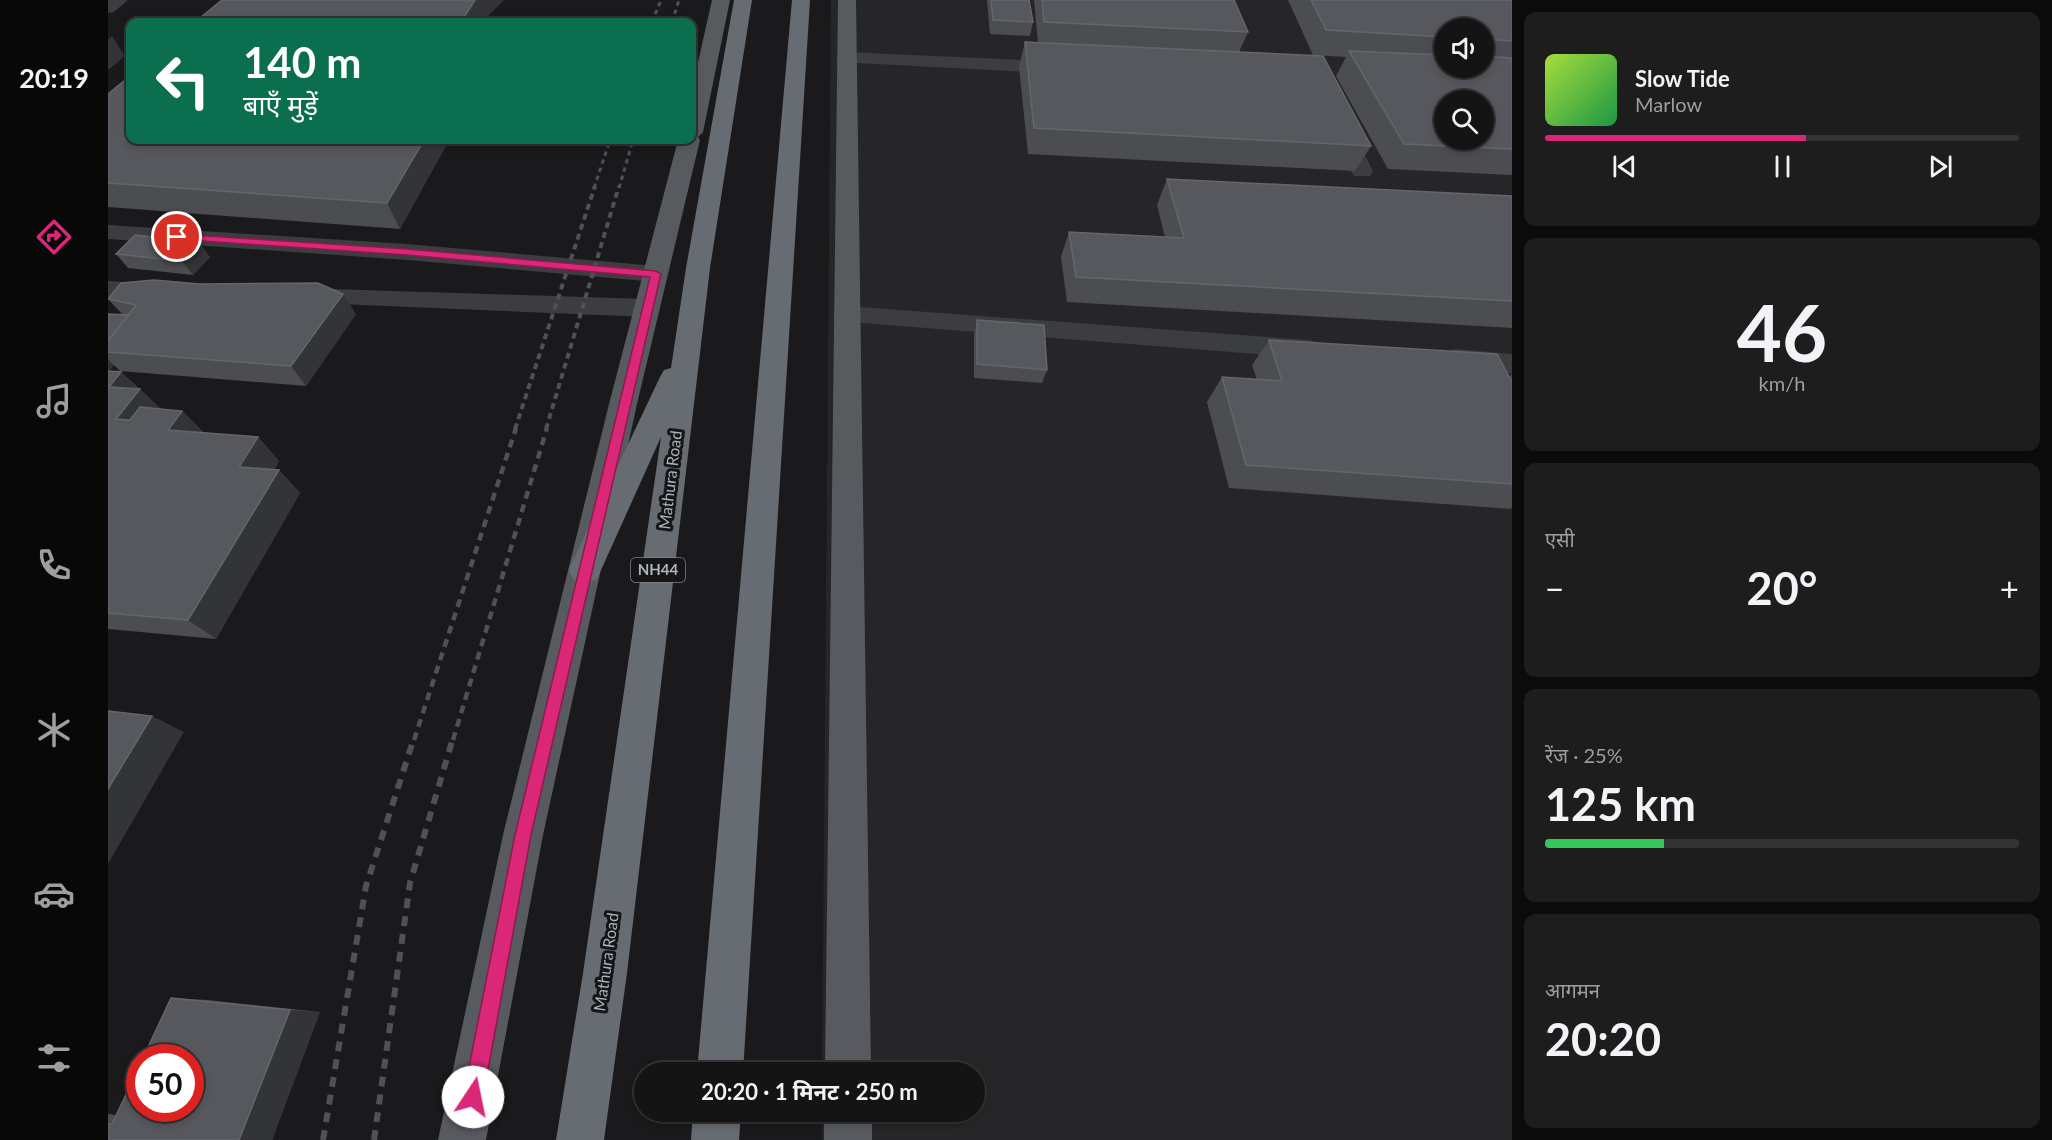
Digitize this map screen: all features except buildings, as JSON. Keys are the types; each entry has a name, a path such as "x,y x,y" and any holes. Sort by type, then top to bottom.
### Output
{"highway":[{"name":"Mathura Road","path":"580,1140 607,961 698,268 743,0"},
{"path":"721,1062 801,0"},
{"path":"585,569 687,348"},
{"path":"715,1140 716,1122"}],"main road":[{"path":"696,114 721,0"},
{"path":"847,0 848,1062"},
{"path":"462,1140 523,835 647,308 689,144"},
{"path":"848,1122 848,1140"}],"street":[{"path":"108,8 118,0"},
{"path":"846,58 1082,69"},
{"path":"1334,112 1362,171"},
{"path":"108,232 407,252 656,274"},
{"path":"108,289 179,292"},
{"path":"273,295 647,308"},
{"path":"846,315 1334,351"},
{"path":"1429,357 1512,364"}],"shaded area":[{"path":"831,0 1512,0 1512,1140 822,1140 822,1122 985,1122 985,1062 822,1062"}],"railway":[{"path":"654,18 661,0"},
{"path":"673,18 679,0"},
{"path":"594,188 609,144"},
{"path":"619,188 632,144"},
{"path":"515,429 595,186"},
{"path":"546,429 619,186"},
{"path":"414,740 516,428"},
{"path":"453,740 547,428"},
{"path":"323,1140 366,886 414,738"},
{"path":"374,1140 410,883 453,738"}],"route":[{"path":"177,237 407,252 656,274 623,404 523,835 473,1097"}]}
